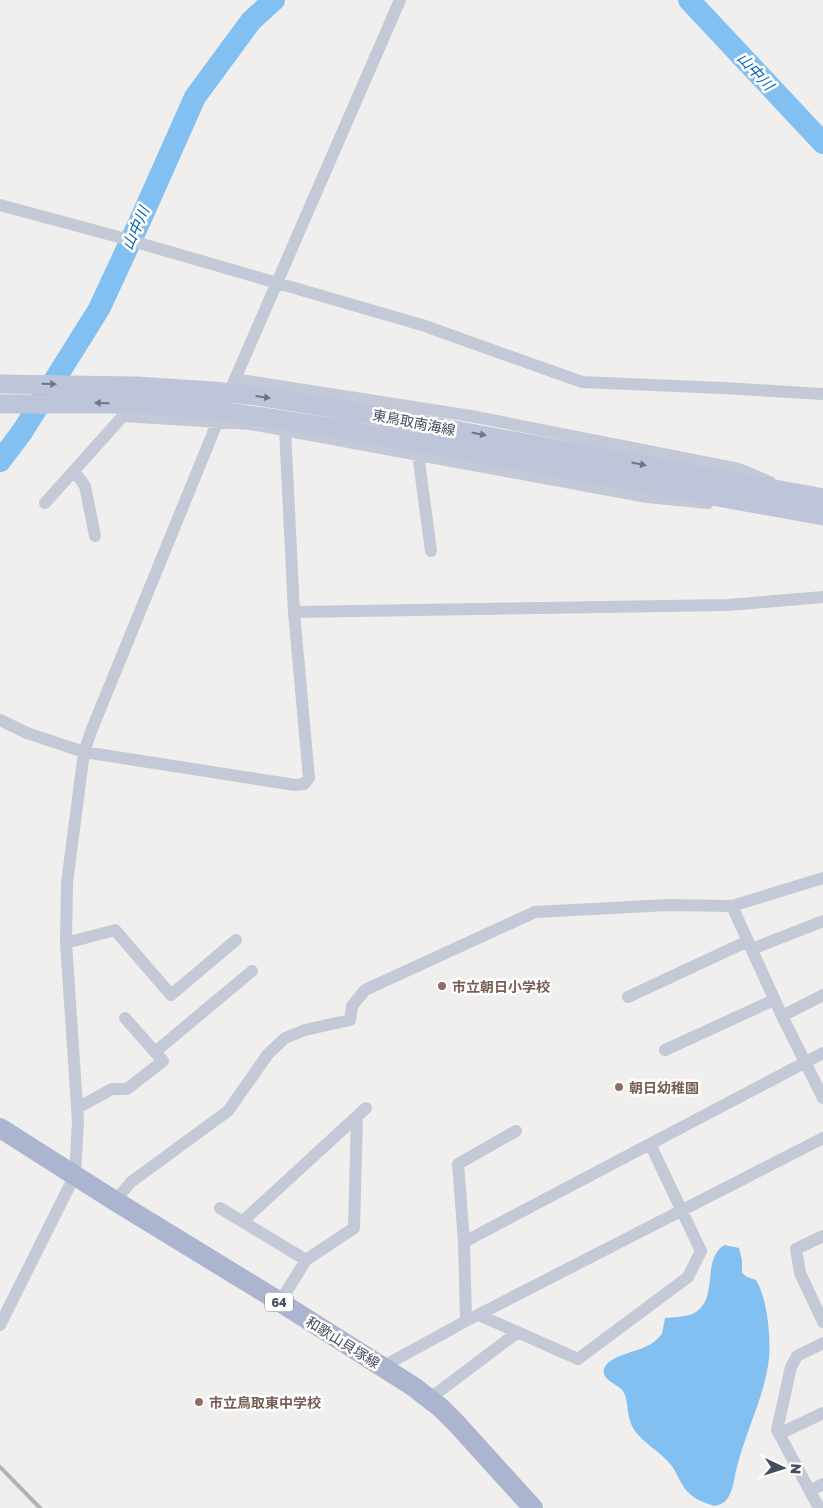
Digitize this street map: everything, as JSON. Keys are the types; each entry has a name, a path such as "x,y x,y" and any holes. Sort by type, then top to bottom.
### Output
{"main road":[{"name":"東鳥取南海線","path":"0,384 136,386 214,391 362,413 823,498"},
{"name":"東鳥取南海線","path":"0,404 87,403 213,410 359,432 823,516"},
{"name":"和歌山貝塚線","path":"0,1128 280,1302 429,1399 456,1423 532,1508"}],"street":[{"path":"0,1325 75,1175 77,1108 66,943 67,883 84,752 235,379 400,0"},
{"path":"0,206 115,236 167,253 422,326 582,382 823,394"},
{"path":"235,379 471,416 648,450 738,469 802,494"},
{"path":"45,503 123,416 250,424 647,497 688,502 768,506"},
{"path":"0,720 26,733 84,752 295,785 304,784 309,778 294,612 285,430"},
{"path":"418,454 431,551"},
{"path":"74,471 84,486 95,536"},
{"path":"294,612 728,605 823,597"},
{"path":"115,1201 131,1182 228,1111 268,1054 286,1038 305,1030 350,1020 352,1006 365,990 535,912 668,905 732,906 823,878"},
{"path":"732,906 774,1000 823,1098"},
{"path":"628,997 750,945 823,921"},
{"path":"66,943 115,930 171,995 236,940"},
{"path":"155,1052 252,971"},
{"path":"782,1016 823,995"},
{"path":"665,1050 774,1000"},
{"path":"77,1108 112,1089 127,1088 163,1061 125,1018"},
{"path":"464,1242 823,1053"},
{"path":"243,1222 362,1112 354,1228 306,1260 280,1302"},
{"path":"466,1321 464,1242 458,1164 516,1131"},
{"path":"382,1367 466,1321 823,1138"},
{"path":"478,1315 578,1359 688,1277 701,1251 650,1144"},
{"path":"220,1208 306,1260"},
{"path":"823,1236 796,1250 800,1273 823,1322"},
{"path":"429,1399 518,1332"},
{"path":"819,1508 777,1430 791,1366 797,1356 823,1343"},
{"path":"779,1434 823,1413"},
{"path":"810,1490 823,1484"}],"water":[{"path":"724,1245 739,1248 742,1260 742,1273 756,1280 760,1287 769,1329 769,1358 764,1386 741,1453 732,1489 726,1500 714,1506 692,1496 682,1484 671,1465 637,1433 631,1423 623,1391 607,1379 604,1369 616,1358 655,1341 662,1334 665,1318 689,1315 696,1312 703,1305 709,1288 713,1260 717,1252"}],"waterway":[{"name":"山中川","path":"0,461 22,432 99,309 195,97 251,21 274,0"},
{"name":"山中川","path":"689,0 823,143"}],"railway":[{"path":"0,1467 40,1508"}],"place":[{"name":"市立朝日小学校","path":"442,986"},
{"name":"朝日幼稚園","path":"619,1087"},
{"name":"市立鳥取東中学校","path":"199,1402"}]}
